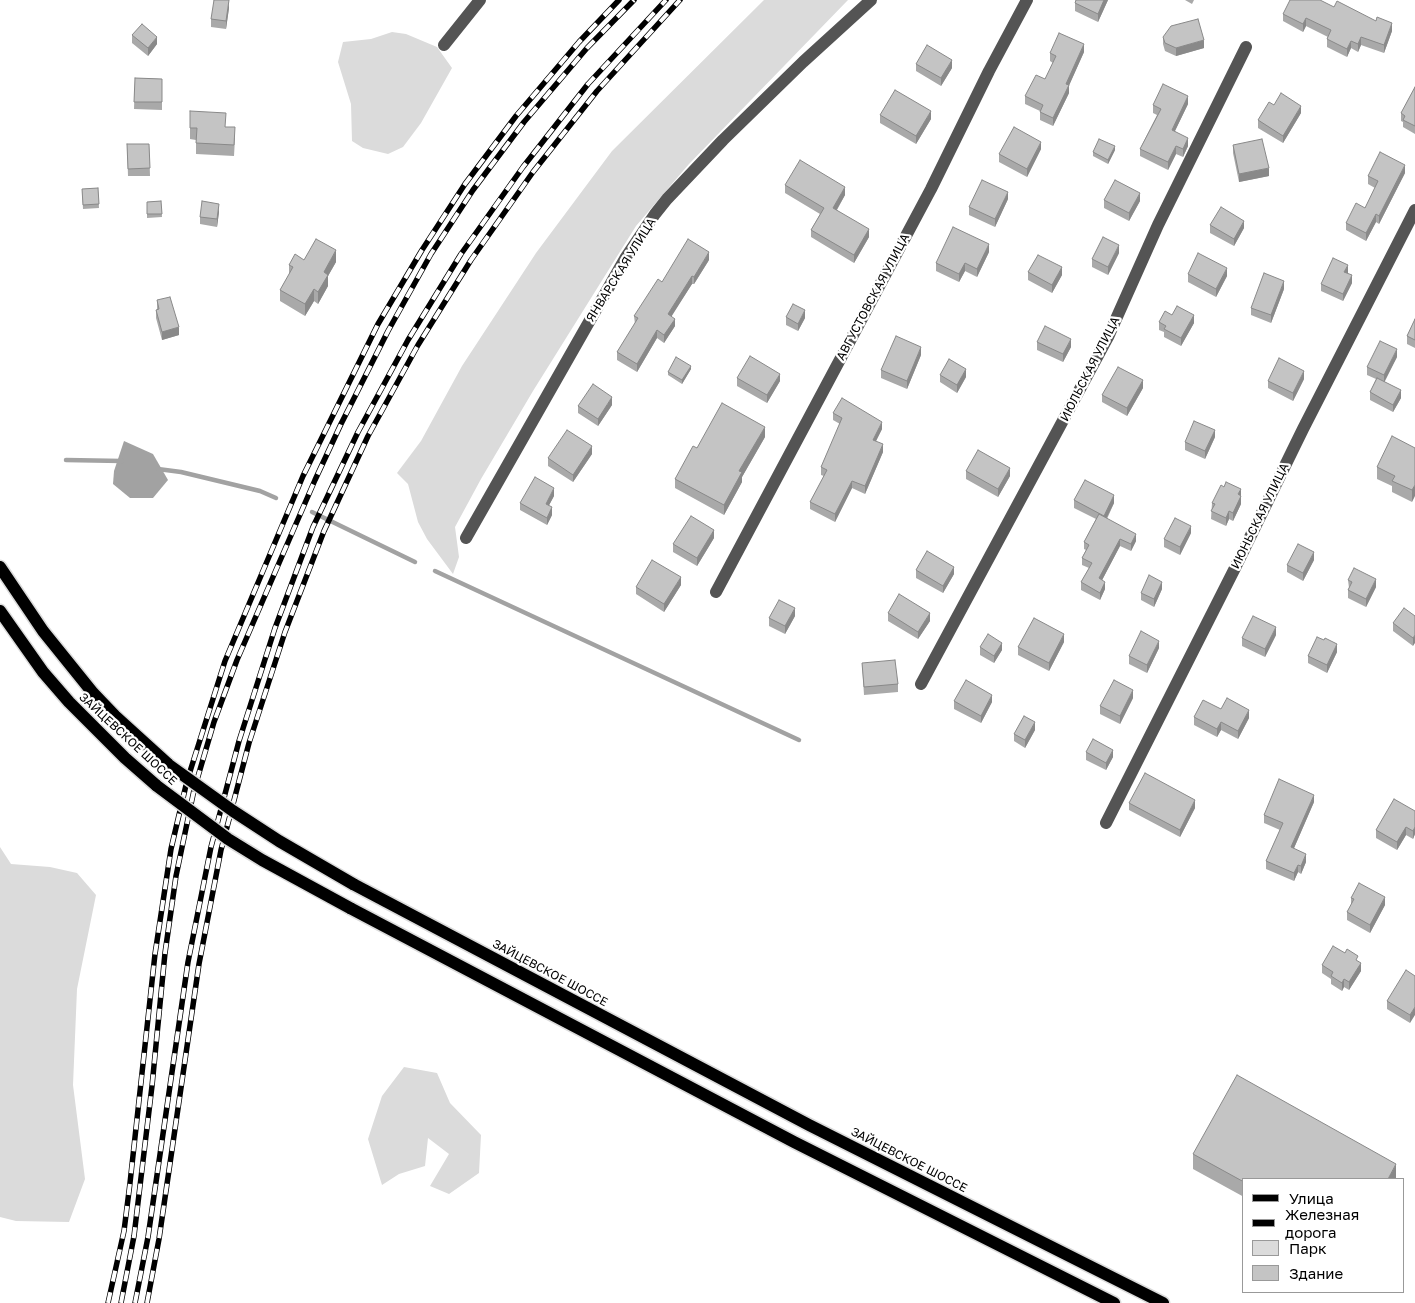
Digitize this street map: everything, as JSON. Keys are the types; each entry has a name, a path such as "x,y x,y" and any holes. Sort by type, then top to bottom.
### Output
{"main road":[{"name":"ЗАЙЦЕВСКОЕ ШОССЕ","path":"0,567 25,606 93,694 158,756 233,811 279,841 353,884 809,1125 1163,1303"},
{"name":"ЗАЙЦЕВСКОЕ ШОССЕ","path":"0,612 43,672 69,702 125,758 168,796 249,852 350,908 794,1142 1114,1303"}],"street":[{"path":"444,45 480,0"},
{"name":"ЯНВАРСКАЯ УЛИЦА","path":"466,538 626,257 666,199 803,62 871,0"},
{"name":"АВГУСТОВСКАЯ УЛИЦА","path":"716,592 931,189 989,71 1027,0"},
{"name":"ИЮЛЬСКАЯ УЛИЦА","path":"920,684 1108,337 1158,225 1246,47"},
{"name":"ИЮНЬСКАЯ УЛИЦА","path":"1106,823 1415,210"}],"green space":[{"path":"764,0 848,0 689,164 636,226 533,391 455,527 459,557 453,574 427,539 418,522 408,484 397,473 421,441 462,366 536,253 612,151"},
{"path":"392,32 406,34 437,47 452,68 421,123 403,147 388,154 363,148 352,141 351,104 338,62 343,42 371,39"},
{"path":"0,847 11,864 50,867 77,873 96,895 77,989 73,1085 85,1179 69,1222 16,1221 0,1217"},
{"path":"404,1067 437,1073 450,1103 481,1135 479,1173 449,1194 430,1186 449,1154 428,1138 425,1166 399,1174 382,1185 368,1139 382,1096"}],"shaded area":[{"path":"124,441 153,454 168,480 153,498 130,498 113,484 114,471"}],"building":[{"path":"214,0 229,0 226,21 211,19"},
{"path":"1076,0 1104,0 1098,14 1075,3"},
{"path":"1290,0 1320,0 1334,7 1337,1 1376,21 1377,17 1392,23 1384,45 1361,37 1358,44 1351,41 1347,49 1327,39 1331,30 1306,18 1303,24 1283,14"},
{"path":"1198,19 1204,40 1176,48 1165,43 1163,37 1171,26"},
{"path":"142,24 157,37 148,48 132,35"},
{"path":"1059,33 1084,44 1066,84 1069,85 1053,118 1040,112 1043,105 1025,96 1036,75 1045,79 1056,56 1050,53"},
{"path":"927,45 952,60 941,78 916,64"},
{"path":"135,78 162,79 162,102 134,102"},
{"path":"1163,84 1188,96 1172,130 1188,138 1183,149 1176,146 1168,162 1140,149 1161,109 1153,105"},
{"path":"1415,87 1415,126 1403,120 1405,116 1401,113"},
{"path":"895,90 931,111 916,136 880,115"},
{"path":"1281,93 1301,106 1283,136 1258,120 1269,102 1274,105"},
{"path":"190,111 226,113 225,127 235,127 234,145 196,143 197,128 190,128"},
{"path":"1014,127 1041,142 1027,169 999,154"},
{"path":"1099,139 1115,146 1108,160 1093,152"},
{"path":"1262,139 1269,168 1239,174 1233,145"},
{"path":"127,144 149,144 150,168 128,169"},
{"path":"1380,152 1405,165 1379,216 1376,214 1366,233 1346,223 1356,203 1365,208 1378,181 1368,176"},
{"path":"800,160 845,187 833,208 869,229 854,255 811,230 824,208 785,185"},
{"path":"982,180 1008,192 995,219 969,207"},
{"path":"1115,180 1140,193 1129,213 1104,200"},
{"path":"98,188 99,204 83,205 82,189"},
{"path":"161,201 162,214 147,214 147,202"},
{"path":"202,201 219,204 217,219 200,217"},
{"path":"1221,207 1244,221 1234,239 1210,225"},
{"path":"953,227 989,244 977,269 965,263 959,274 936,263"},
{"path":"1103,237 1119,245 1108,267 1092,259"},
{"path":"316,239 336,250 324,272 328,275 318,292 314,289 305,304 280,290 293,267 289,265 295,254 304,260"},
{"path":"688,239 709,252 668,314 675,319 664,335 657,330 637,364 617,352 638,318 634,316 658,279 662,282"},
{"path":"1198,253 1227,268 1216,289 1188,274"},
{"path":"1038,255 1062,267 1052,285 1028,272"},
{"path":"1333,258 1348,265 1344,272 1352,275 1343,294 1321,284"},
{"path":"1264,273 1284,281 1271,315 1251,308"},
{"path":"170,297 179,327 162,332 156,310 159,309 157,300"},
{"path":"793,304 805,310 798,324 786,317"},
{"path":"1177,306 1194,315 1181,338 1164,329 1166,326 1159,322 1165,311 1172,315"},
{"path":"1415,319 1415,340 1407,336"},
{"path":"1045,326 1071,339 1063,354 1037,342"},
{"path":"896,336 921,347 907,381 881,370"},
{"path":"1380,341 1397,349 1384,375 1367,367"},
{"path":"750,356 780,374 767,395 737,378"},
{"path":"676,357 691,366 682,380 668,372"},
{"path":"1279,358 1304,371 1293,393 1268,381"},
{"path":"949,359 966,369 957,385 940,375"},
{"path":"1118,367 1143,380 1127,408 1102,395"},
{"path":"1377,378 1401,390 1393,405 1370,392"},
{"path":"593,384 612,397 598,419 578,406"},
{"path":"842,398 882,422 873,440 883,444 865,486 852,481 835,514 810,502 827,470 821,467 842,418 833,413"},
{"path":"722,403 765,427 739,471 742,472 724,505 675,479 693,446 697,448"},
{"path":"1194,421 1215,430 1205,451 1185,442"},
{"path":"567,430 592,446 573,475 548,458"},
{"path":"1392,436 1415,448 1415,485 1412,490 1392,481 1395,476 1377,467"},
{"path":"978,450 1010,468 998,489 966,471"},
{"path":"535,477 554,488 546,504 552,507 547,518 520,503"},
{"path":"1085,480 1114,495 1104,516 1074,500"},
{"path":"1226,482 1241,489 1238,494 1241,496 1233,513 1229,511 1226,518 1211,511 1215,504 1212,503 1221,485 1224,487"},
{"path":"1099,514 1136,534 1131,544 1120,539 1099,578 1105,582 1100,593 1081,582 1092,563 1082,558 1089,545 1084,542"},
{"path":"691,516 714,530 697,558 673,544"},
{"path":"1175,518 1191,526 1180,547 1164,539"},
{"path":"1298,544 1314,552 1303,573 1287,565"},
{"path":"927,551 954,567 943,586 916,570"},
{"path":"652,560 681,577 664,604 636,587"},
{"path":"1354,568 1376,579 1366,599 1348,590 1352,582 1348,580"},
{"path":"1149,575 1162,582 1154,599 1141,593"},
{"path":"899,594 930,613 918,632 888,613"},
{"path":"779,600 795,608 785,626 769,618"},
{"path":"1404,608 1415,616 1415,635 1413,638 1393,623"},
{"path":"1253,616 1276,627 1265,649 1242,638"},
{"path":"1034,618 1064,634 1049,663 1018,647"},
{"path":"1141,631 1159,641 1147,665 1129,656"},
{"path":"988,634 1002,643 994,656 980,647"},
{"path":"1317,637 1324,640 1325,638 1337,644 1327,665 1308,656"},
{"path":"895,660 898,684 864,687 862,663"},
{"path":"966,680 992,695 981,716 954,701"},
{"path":"1114,680 1133,690 1120,716 1100,706"},
{"path":"1227,698 1249,710 1238,731 1221,722 1217,729 1194,717 1203,700 1221,709"},
{"path":"1024,716 1035,722 1025,740 1014,734"},
{"path":"1093,739 1113,750 1106,763 1086,752"},
{"path":"1145,773 1195,800 1180,830 1129,803"},
{"path":"1279,779 1314,795 1291,847 1306,854 1301,866 1298,865 1294,873 1266,861 1283,823 1264,815"},
{"path":"1394,799 1415,811 1415,827 1413,831 1406,827 1397,842 1376,830"},
{"path":"1359,883 1385,897 1370,925 1347,912 1354,899 1351,898"},
{"path":"1333,946 1345,953 1347,949 1358,956 1356,960 1361,963 1349,982 1344,979 1342,983 1331,976 1333,972 1322,965"},
{"path":"1406,970 1415,976 1415,1007 1410,1015 1387,1001"},
{"path":"1237,1075 1396,1164 1389,1178 1242,1178 1242,1181 1193,1154"}],"waterway":[{"path":"66,460 122,461"},
{"path":"158,469 181,472 260,491 276,498"},
{"path":"312,512 415,562"},
{"path":"435,571 799,740"}],"railway":[{"path":"108,1303 124,1231 155,954 171,849 187,781 225,661 303,476 378,324 422,250 465,184 516,116 579,42 619,0"},
{"path":"121,1303 134,1236 152,1086 165,953 176,876 194,790 214,722 237,660 341,424 388,331 431,254 473,190 524,122 587,48 634,0"},
{"path":"135,1303 148,1237 188,962 211,847 239,741 275,628 313,527 358,432 408,340 461,254 523,167 588,84 666,0"},
{"path":"147,1303 159,1239 199,964 221,850 249,743 285,632 324,531 368,436 418,345 471,260 533,172 597,91 680,0"}]}
